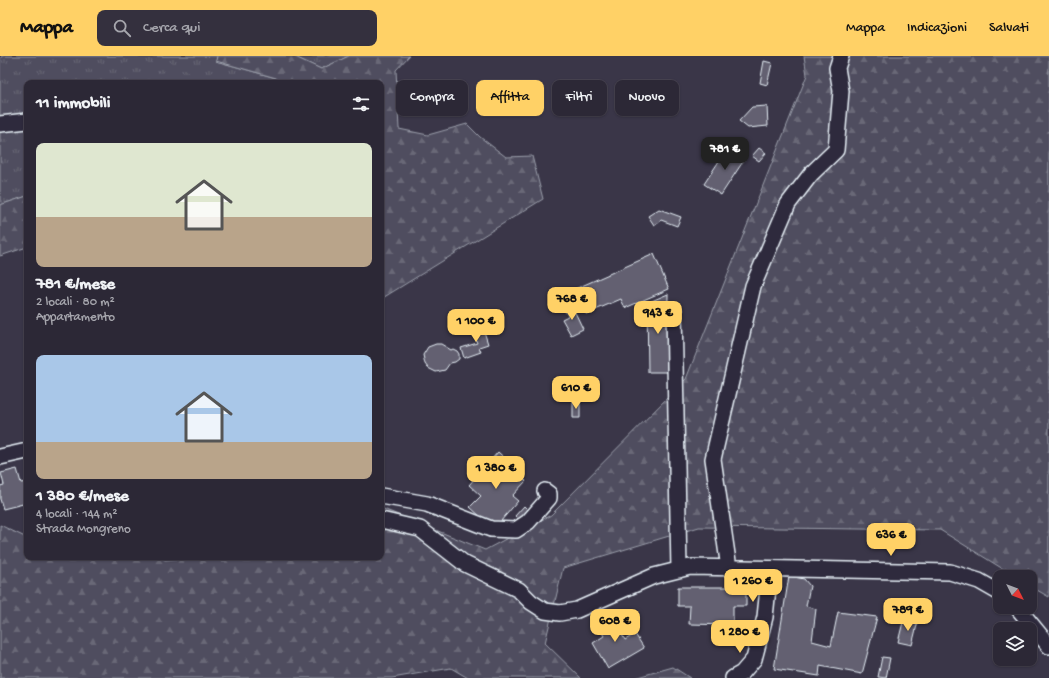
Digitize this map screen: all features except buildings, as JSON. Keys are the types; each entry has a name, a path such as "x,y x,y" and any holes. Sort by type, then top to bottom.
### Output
{"street":[{"path":"729,568 713,459 754,286 788,204 811,174 836,150 841,92 837,68 841,56"},
{"path":"0,124 24,121"},
{"path":"674,311 679,570"},
{"path":"0,457 24,452"},
{"path":"384,497 427,504 491,529 516,530 528,522 549,498 549,494 545,491"},
{"path":"384,521 420,529 465,564 519,590 531,602 545,611 560,613 577,610 654,576 690,568 950,572 979,581 993,589"},
{"path":"734,678 742,673 754,659 765,617 770,569"},
{"path":"1023,614 1049,646"}],"green space":[{"path":"2,56 217,56 216,61 276,78 278,80 24,80 24,117 0,120 0,59"},
{"path":"217,56 293,56 321,69 349,56 409,56 396,70 396,116 398,116 399,129 428,135 467,124 480,137 506,157 532,156 543,199 384,297 384,80 278,80 276,78 216,61"},
{"path":"293,56 349,56 321,69"},
{"path":"804,56 1049,56 1049,597 1037,590 1037,570 1005,570 940,530 699,527 563,568 545,643 581,678 468,678 451,668 392,678 0,678 0,525 24,537 24,560 384,560 384,509 485,550 551,515 686,379 807,75"},
{"path":"24,124 24,197 0,205 0,128"},
{"path":"24,197 24,248 0,256 0,205"},
{"path":"673,667 690,678 634,678"}]}
